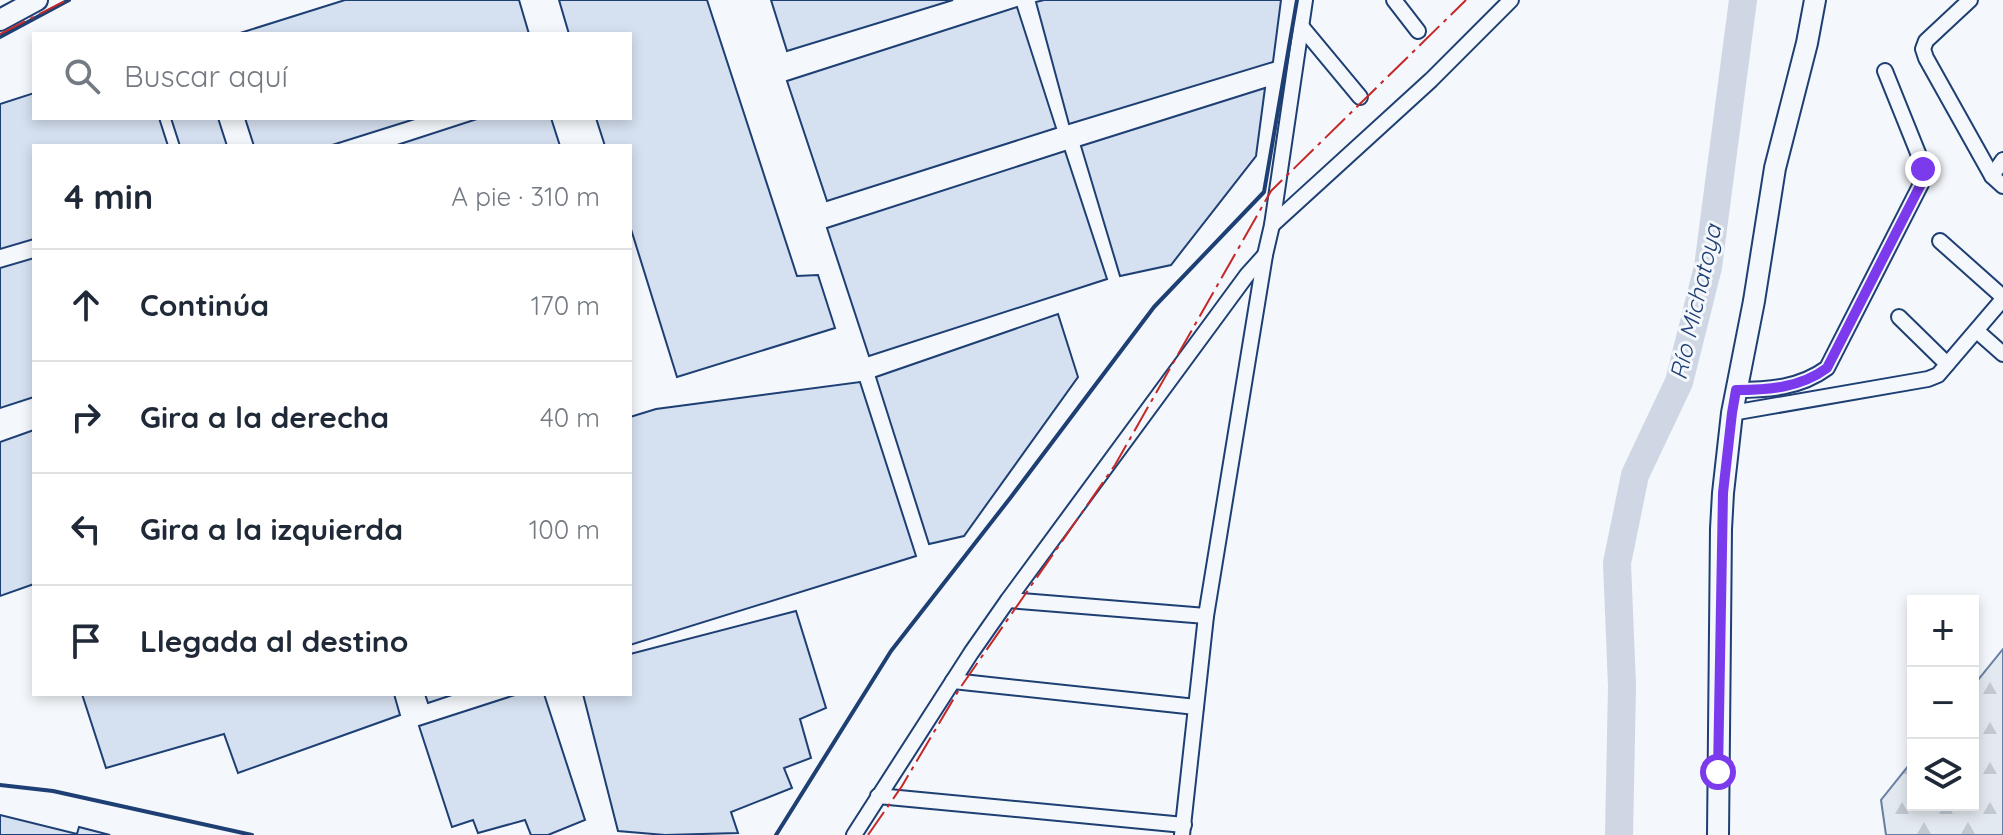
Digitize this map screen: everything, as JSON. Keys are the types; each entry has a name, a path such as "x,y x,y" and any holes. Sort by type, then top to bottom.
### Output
{"street":[{"path":"0,20 37,0"},
{"path":"878,796 1183,830 1206,616 1272,225 1305,0"},
{"path":"1394,0 1418,31"},
{"path":"1272,225 1431,80 1511,0"},
{"path":"1718,835 1721,529 1732,413 1775,168 1815,0"},
{"path":"1970,0 1926,41 1923,49 1998,181"},
{"path":"1301,26 1360,97"},
{"path":"1736,390 1767,390 1792,385 1817,376 1827,368 1921,184 1923,169 1918,153 1885,71"},
{"path":"1998,181 2003,160"},
{"path":"1732,413 1913,383 1938,375 2003,298 1940,241"},
{"path":"854,835 1008,600 1247,275 1265,255"},
{"path":"1899,317 1947,364"},
{"path":"1977,331 2003,354"},
{"path":"1008,600 1206,616"},
{"path":"953,681 1196,707"}],"green space":[{"path":"2003,649 2003,835 1886,835 1881,800 1907,768 1907,811 1979,811 1979,679"}],"building":[{"path":"345,0 519,0 528,32 243,32"},
{"path":"559,0 707,0 797,276 818,275 835,328 677,377 632,232 632,144 604,144 597,120 632,120 632,32 568,32"},
{"path":"771,0 953,0 787,51"},
{"path":"1281,0 1273,62 1069,124 1036,2"},
{"path":"1017,7 1056,128 827,201 787,81"},
{"path":"1265,88 1256,156 1171,265 1120,276 1081,146"},
{"path":"32,94 32,120 160,120 167,144 32,144 32,240 0,249 0,104"},
{"path":"172,120 219,120 226,144 179,144"},
{"path":"246,120 412,120 335,144 253,144"},
{"path":"474,120 552,120 559,144 400,144"},
{"path":"1065,151 1107,279 869,356 827,228"},
{"path":"32,259 32,398 0,408 0,268"},
{"path":"1058,314 1078,377 964,536 929,544 876,377"},
{"path":"860,382 916,556 632,644 632,416 656,409"},
{"path":"32,431 32,585 0,596 0,442"},
{"path":"796,611 826,708 800,719 811,758 784,768 792,788 731,812 738,833 665,835 618,831 584,696 632,696 632,653"},
{"path":"83,696 395,696 400,715 238,773 224,734 106,768"},
{"path":"426,696 449,696 428,703"},
{"path":"512,696 545,696 585,820 548,835 531,835 525,820 478,833 473,820 452,827 419,726"},
{"path":"0,815 77,834 79,827 110,835 0,835"}],"waterway":[{"name":"Río Michatoya","path":"1619,835 1622,686 1617,563 1635,475 1679,382 1708,267 1743,0"}],"wall":[{"path":"0,37 69,0"},
{"path":"776,835 891,651 1154,307 1264,192 1297,0"},
{"path":"0,785 53,791 252,835"}],"power":[{"path":"0,34 67,0"},
{"path":"868,835 902,786 960,688 1115,465 1271,191 1466,0"}],"route":[{"path":"1718,772 1721,529 1736,390 1767,390 1792,385 1817,376 1827,368 1921,184 1923,169"}]}
